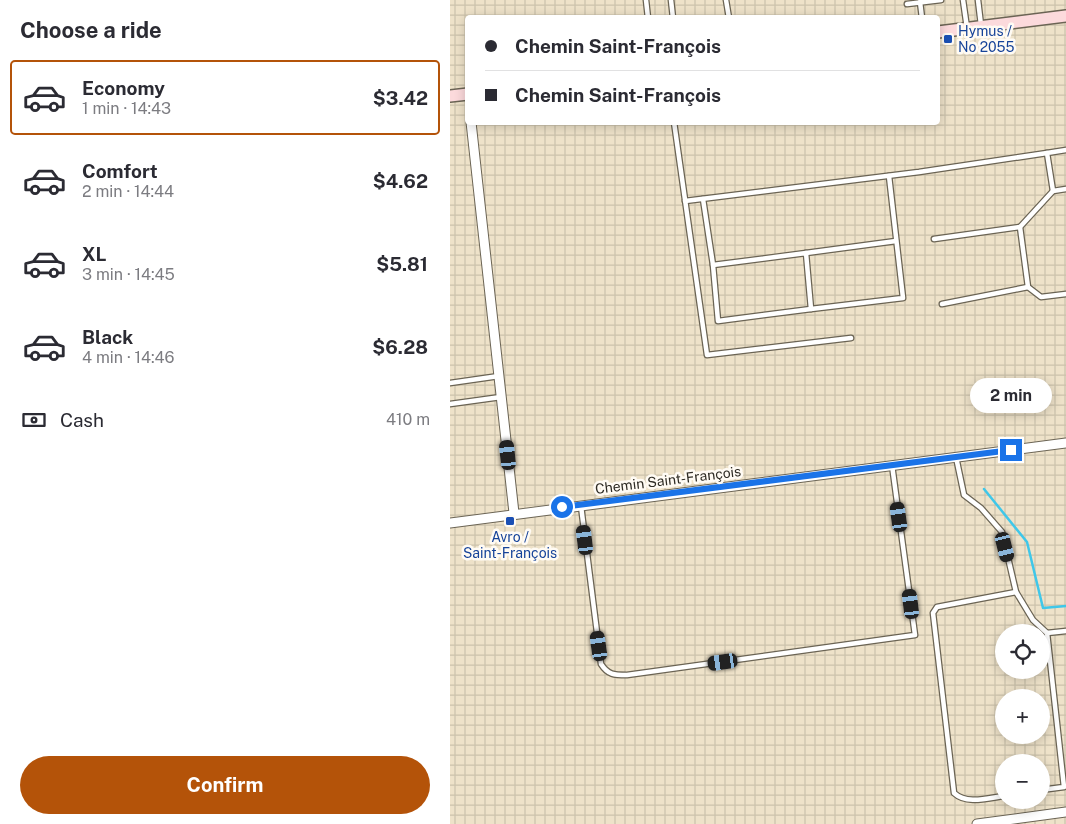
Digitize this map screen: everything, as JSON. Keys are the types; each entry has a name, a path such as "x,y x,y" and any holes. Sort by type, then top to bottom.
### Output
{"street":[{"path":"940,32 1066,16"},
{"path":"450,96 465,94"},
{"path":"472,125 514,513"},
{"name":"Chemin Saint-François","path":"450,522 1066,443"},
{"path":"977,824 1066,812"}],"lane":[{"path":"646,0 648,15"},
{"path":"671,0 673,15"},
{"path":"726,0 728,15"},
{"path":"907,4 941,0"},
{"path":"963,0 967,28"},
{"path":"978,0 981,26"},
{"path":"920,2 922,15"},
{"path":"674,125 707,355 851,338"},
{"path":"685,201 889,176 1066,150"},
{"path":"1047,153 1053,191"},
{"path":"703,199 713,265 718,321 903,298 889,176"},
{"path":"934,240 1020,227 1053,191 1066,189"},
{"path":"1020,227 1028,287 1040,297 1066,294"},
{"path":"713,265 896,241"},
{"path":"806,253 811,309"},
{"path":"942,304 1028,287"},
{"path":"450,383 499,376"},
{"path":"450,404 502,397"},
{"path":"956,457 964,495 981,508 1002,532 1016,592 1037,624"},
{"path":"580,505 601,664 606,672 612,675 626,675 915,635 892,465"},
{"path":"995,797 973,800 960,799 954,793 933,613 937,607 1016,592"},
{"path":"1050,633 1066,631"},
{"path":"1050,660 1064,787 1050,789"}],"shaded area":[{"path":"450,0 1066,0 1066,824 450,824"}],"waterway":[{"path":"984,489 1027,542 1043,608 1066,606"}],"place":[{"name":"Hymus / No 2055","path":"948,39"},
{"name":"Avro / Saint-François","path":"510,521"}],"route":[{"path":"562,507 1011,450"}]}
